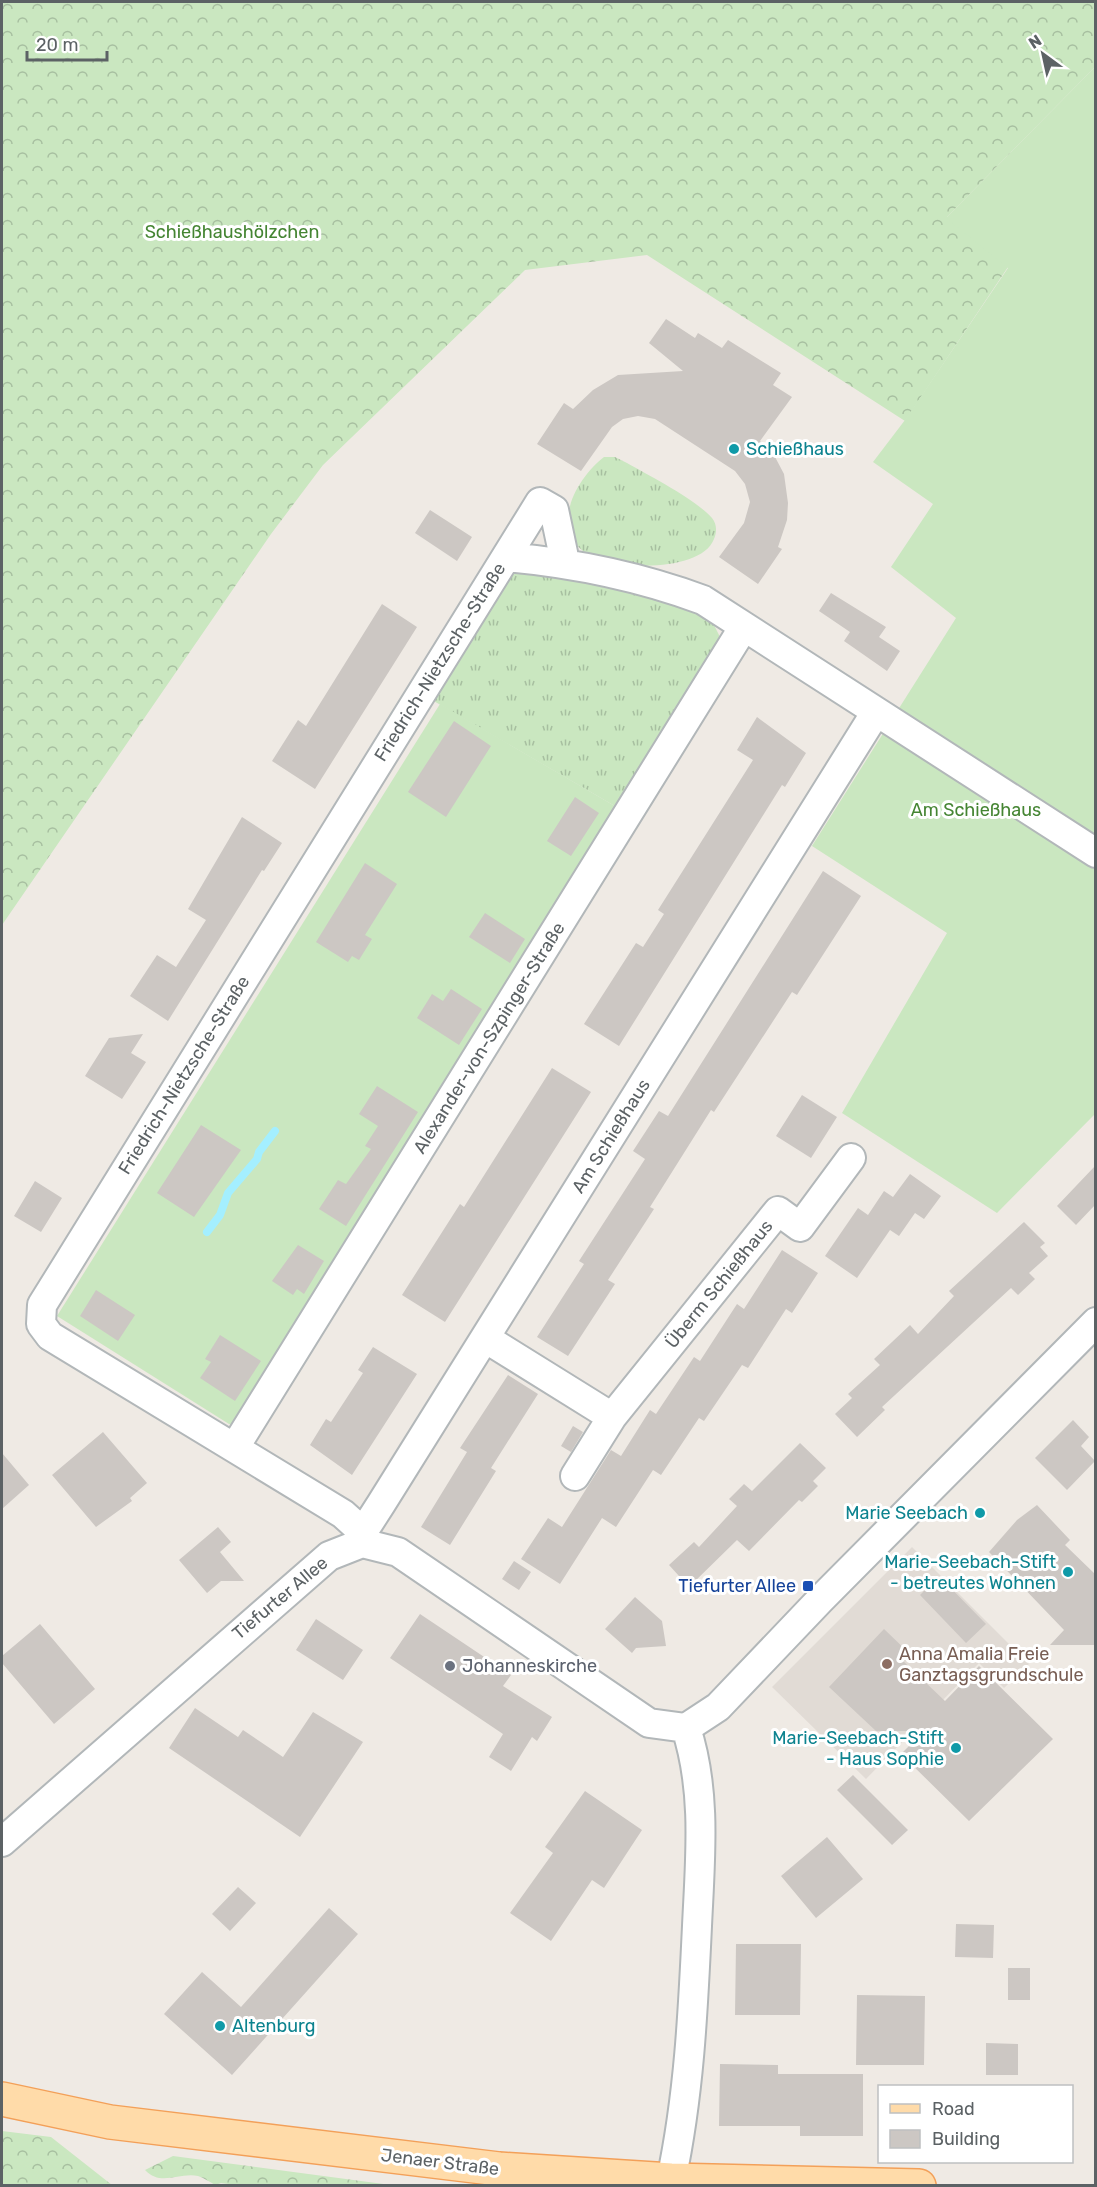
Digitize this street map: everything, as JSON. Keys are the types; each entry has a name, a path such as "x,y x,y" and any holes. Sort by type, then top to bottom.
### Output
{"main road":[{"name":"Jenaer Straße","path":"2,2099 89,2118 179,2132 499,2169 671,2180 919,2186"}],"street":[{"name":"Friedrich-Nietzsche-Straße","path":"363,1538 343,1514 50,1336 41,1323 42,1305 540,502 554,510 565,562"},
{"path":"506,557 565,562 662,585 703,600 743,628 1095,853"},
{"name":"Alexander-von-Szpinger-Straße","path":"235,1448 743,628"},
{"name":"Am Schießhaus","path":"363,1538 485,1338 876,712"},
{"name":"Überm Schießhaus","path":"575,1476 612,1417 778,1211 800,1227 851,1158"},
{"path":"363,1538 398,1552 649,1723 686,1728 718,1707 820,1600 1095,1322"},
{"path":"485,1338 612,1417"},
{"name":"Tiefurter Allee","path":"2,1842 329,1556 363,1538"},
{"path":"671,2180 684,2122 692,2056 702,1814 692,1744 686,1728"}],"shaded area":[{"name":"Anna Amalia Freie Ganztagsgrundschule","path":"912,1547 1029,1664 1004,1688 979,1663 866,1779 772,1687"}],"green space":[{"name":"Schießhaushölzchen","path":"2,2 1095,2 1095,67 947,217 1008,267 905,421 647,255 525,270 323,465 271,534 2,925"},
{"name":"Am Schießhaus","path":"1095,67 1095,1114 997,1213 842,1113 947,933 812,846 956,618 891,567 933,504 873,462 905,420 1008,268 946,218"},
{"path":"604,457 615,457 672,488 695,503 714,520 716,534 705,551 689,559 647,566 604,560 587,554 577,545 573,536 569,511 571,502 585,476"},
{"path":"522,571 603,581 691,609 711,619 721,639 620,809 432,700 506,581 512,575"},
{"path":"440,704 620,809 234,1425 229,1424 57,1316"},
{"path":"2,2131 51,2137 112,2185 2,2185"},
{"path":"173,2156 391,2185 243,2186 221,2183 215,2185 191,2175 157,2178 145,2170"}],"building":[{"name":"Schießhaus","path":"666,319 695,338 698,333 722,348 728,340 781,373 773,385 792,397 760,441 774,455 784,474 788,503 787,520 778,547 782,549 758,584 719,557 744,523 750,502 745,484 735,471 655,419 638,416 623,419 612,427 581,471 537,444 564,403 573,409 593,390 618,375 683,371 649,343"},
{"path":"430,510 472,537 457,561 415,533"},
{"path":"831,593 886,627 879,637 900,651 887,671 844,641 850,632 819,611"},
{"path":"382,604 417,627 315,789 272,761 298,720 306,726"},
{"path":"757,717 806,753 785,787 782,785 619,1046 584,1024 636,943 643,947 664,914 658,910 753,760 737,750"},
{"path":"454,721 491,746 446,817 408,792"},
{"path":"575,797 599,813 571,856 547,841"},
{"path":"242,817 282,843 264,871 262,870 168,1021 130,996 157,955 176,967 206,920 188,909"},
{"path":"365,863 397,884 365,935 372,939 359,960 352,956 348,962 316,942"},
{"path":"823,871 861,896 797,995 792,992 714,1112 711,1110 650,1207 654,1209 608,1280 615,1284 568,1356 537,1337 584,1264 579,1261 645,1159 633,1151 659,1111 668,1116"},
{"path":"485,913 525,939 510,963 469,937"},
{"path":"451,989 482,1009 459,1045 417,1018 432,994 443,1001"},
{"path":"143,1034 131,1053 146,1062 122,1099 85,1076 109,1038"},
{"path":"552,1068 591,1092 445,1322 402,1295 460,1204 464,1207"},
{"path":"377,1086 418,1112 346,1226 319,1209 338,1180 346,1184 371,1149 365,1146 378,1126 359,1114"},
{"path":"802,1095 837,1117 811,1158 776,1136"},
{"path":"201,1125 241,1150 194,1217 157,1193"},
{"path":"1095,1166 1095,1205 1076,1225 1057,1206"},
{"path":"910,1174 941,1196 924,1219 915,1213 899,1236 890,1230 857,1278 825,1256 858,1208 868,1215 884,1191 893,1197"},
{"path":"35,1181 62,1198 41,1232 14,1216"},
{"path":"1024,1222 1045,1243 1040,1247 1048,1256 1029,1273 1035,1279 1018,1295 1011,1288 882,1407 885,1410 857,1437 835,1414 852,1398 848,1394 880,1365 874,1359 910,1325 918,1334 954,1296 949,1291"},
{"path":"298,1245 324,1261 304,1294 297,1289 293,1295 272,1281"},
{"path":"782,1250 818,1273 792,1313 786,1309 748,1368 742,1365 704,1421 699,1418 661,1475 653,1470 616,1527 602,1518 560,1584 521,1559 548,1518 562,1527 611,1450 621,1456 650,1410 656,1414 694,1357 700,1361 737,1304 744,1309"},
{"path":"96,1290 135,1315 118,1341 80,1316"},
{"path":"220,1335 261,1361 235,1401 200,1378 211,1362 205,1359"},
{"path":"373,1347 417,1374 352,1475 310,1445 326,1419 331,1422 363,1373 358,1370"},
{"path":"508,1375 538,1394 491,1468 496,1471 450,1545 421,1527 467,1452 460,1448"},
{"path":"1073,1420 1089,1437 1081,1446 1095,1461 1067,1490 1035,1458"},
{"path":"573,1426 583,1432 571,1452 561,1446"},
{"path":"103,1432 147,1483 130,1498 132,1501 96,1527 52,1475"},
{"path":"800,1443 826,1468 813,1481 818,1486 802,1502 799,1500 749,1551 737,1540 689,1587 669,1565 694,1542 699,1547 737,1506 729,1499 744,1484 752,1491"},
{"path":"2,1453 29,1485 2,1509"},
{"name":"Marie-Seebach-Stift - betreutes Wohnen","path":"1037,1505 1070,1540 1065,1545 1095,1574 1095,1645 1050,1645 1064,1630 989,1552 1017,1520"},
{"path":"218,1527 231,1542 220,1552 244,1581 221,1581 207,1593 179,1560"},
{"path":"514,1561 531,1572 519,1590 502,1579"},
{"path":"939,1576 986,1624 966,1643 920,1595"},
{"path":"635,1597 662,1621 666,1646 636,1648 632,1653 605,1629"},
{"name":"Johanneskirche","path":"420,1614 511,1675 503,1686 552,1717 537,1741 532,1737 511,1771 489,1757 503,1734 390,1658"},
{"path":"316,1619 363,1650 343,1680 296,1650"},
{"path":"40,1624 95,1689 54,1724 2,1663 2,1656"},
{"path":"884,1629 909,1653 902,1660 945,1701 979,1666 1053,1739 969,1821 901,1754 924,1731 876,1731 829,1687"},
{"path":"195,1708 238,1737 243,1730 283,1757 313,1712 363,1742 300,1837 169,1748"},
{"path":"853,1775 908,1830 892,1845 837,1790"},
{"path":"585,1791 642,1830 604,1888 592,1880 551,1941 510,1913 553,1853 545,1847"},
{"path":"827,1837 863,1879 816,1918 781,1876"},
{"path":"238,1887 256,1903 230,1931 212,1914"},
{"path":"329,1908 358,1934 232,2075 164,2014 202,1972 241,2007"},
{"path":"956,1924 994,1925 993,1958 955,1957"},
{"path":"736,1944 801,1944 800,2015 735,2015"},
{"path":"1008,1968 1030,1968 1030,2000 1008,2000"},
{"path":"857,1995 925,1996 924,2065 856,2065"},
{"path":"986,2043 1018,2044 1018,2075 986,2075"},
{"path":"720,2064 778,2065 778,2074 863,2074 863,2136 800,2136 800,2126 719,2126"}],"waterway":[{"path":"207,1232 220,1215 228,1193 257,1159 259,1152 275,1131"}],"place":[{"name":"Schießhaus","path":"734,449"},
{"name":"Marie Seebach","path":"980,1513"},
{"name":"Marie-Seebach-Stift - betreutes Wohnen","path":"1068,1572"},
{"name":"Tiefurter Allee","path":"808,1586"},
{"name":"Anna Amalia Freie Ganztagsgrundschule","path":"887,1664"},
{"name":"Johanneskirche","path":"450,1666"},
{"name":"Marie-Seebach-Stift - Haus Sophie","path":"956,1748"},
{"name":"Altenburg","path":"220,2026"}]}
